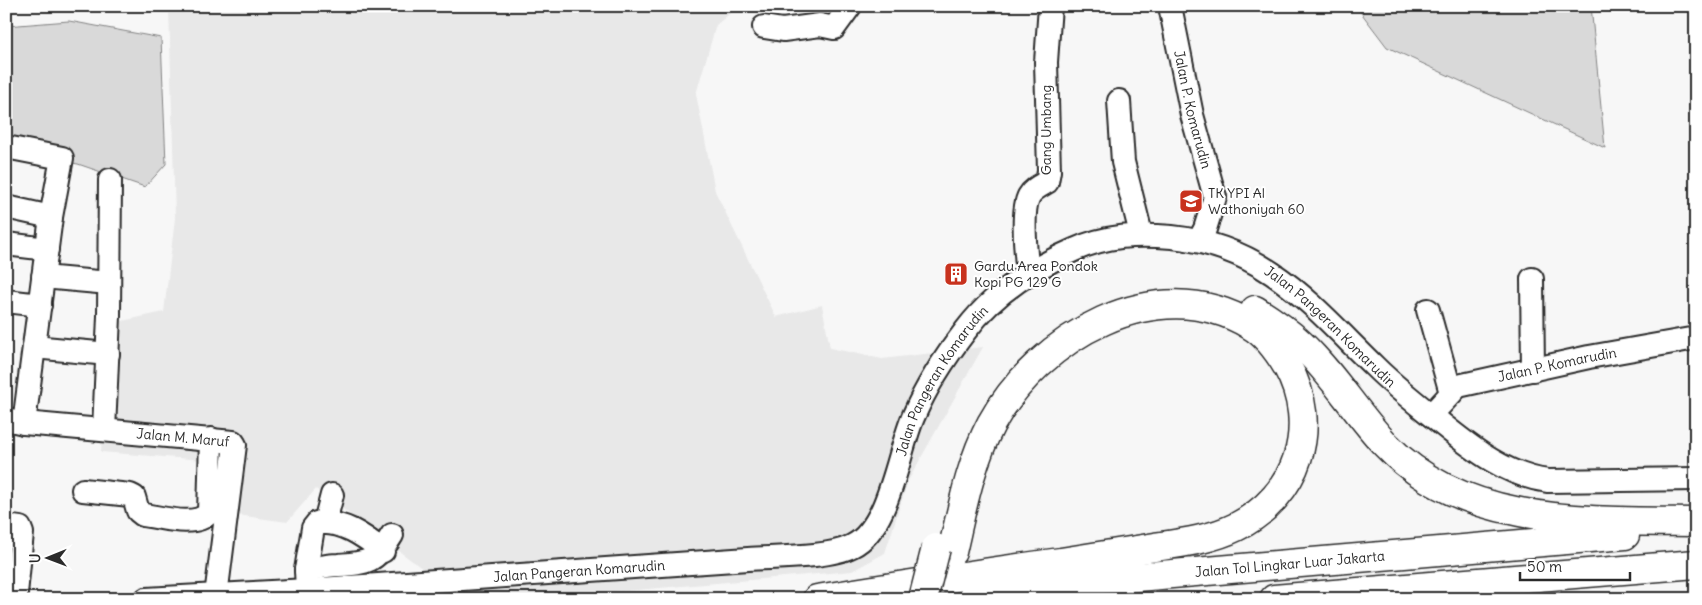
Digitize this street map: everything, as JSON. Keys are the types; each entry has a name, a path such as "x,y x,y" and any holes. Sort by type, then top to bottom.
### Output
{"highway":[{"path":"941,599 944,550 954,474 965,442 979,413 1010,370 1042,339 1080,313 1136,293 1165,289 1191,290 1230,297 1273,321 1301,344 1388,446 1428,479 1453,493 1511,510 1552,516 1646,522 1696,522"},
{"path":"817,599 1174,544 1235,528 1265,508 1277,495 1298,462 1302,449 1301,402 1294,379 1281,356 1265,337 1252,326 1236,318 1199,307 1158,305 1124,313 1082,330 1042,360 1018,383 991,424 971,473 944,550 923,599"},
{"name":"Jalan Tol Lingkar Luar Jakarta","path":"884,599 1696,528"},
{"path":"1274,599 1696,564"},
{"path":"1420,599 1569,576"}],"street":[{"path":"764,27 783,30 820,25 834,28 850,6"},
{"name":"Gang Umbang","path":"1028,274 1024,231 1028,198 1034,190 1046,182 1048,171 1046,62 1050,6"},
{"name":"Jalan P. Komarudin","path":"1170,6 1192,115 1215,197 1205,229 1199,240"},
{"path":"1119,101 1123,162 1141,234"},
{"path":"6,147 62,157 51,217 34,347 11,420"},
{"path":"104,430 108,354 110,180"},
{"path":"6,207 51,217"},
{"name":"Jalan Pangeran Komarudin","path":"165,598 216,596 307,580 812,554 852,546 870,530 881,510 893,484 913,416 945,358 989,303 1028,274 1089,243 1114,236 1141,234 1199,240 1251,261 1294,289 1320,311 1393,384 1477,451 1530,479 1577,482 1696,479"},
{"path":"6,244 47,249"},
{"path":"43,277 109,283"},
{"path":"1532,279 1532,370"},
{"path":"6,301 40,306"},
{"path":"1428,310 1451,393"},
{"name":"Jalan P. Komarudin","path":"1431,415 1458,386 1471,382 1589,357 1696,338"},
{"path":"34,347 108,354"},
{"name":"Jalan M. Maruf","path":"11,420 229,441 235,445 216,596"},
{"path":"83,490 130,495 134,497 138,511 143,515 190,521 204,519 208,514 211,439"},
{"path":"335,565 335,525 339,498"},
{"path":"316,523 335,525 388,543 363,563 335,565 307,580 313,528 316,523"},
{"path":"6,526 20,528 22,533 16,594 12,599"}],"shaded area":[{"path":"169,6 739,6 716,25 696,94 715,191 776,317 822,305 830,348 882,359 983,347 908,481 885,553 852,571 535,599 463,599 316,489 287,522 238,515 241,463 101,452 108,324 164,312 175,218"},
{"path":"1356,6 1591,6 1605,148 1387,47"},
{"path":"69,21 161,38 166,164 145,187 78,164 6,152 6,26"}],"place":[{"name":"TK YPI Al Wathoniyah 60","path":"1191,201"},
{"name":"Gardu Area Pondok Kopi PG 129 G","path":"956,274"}]}
